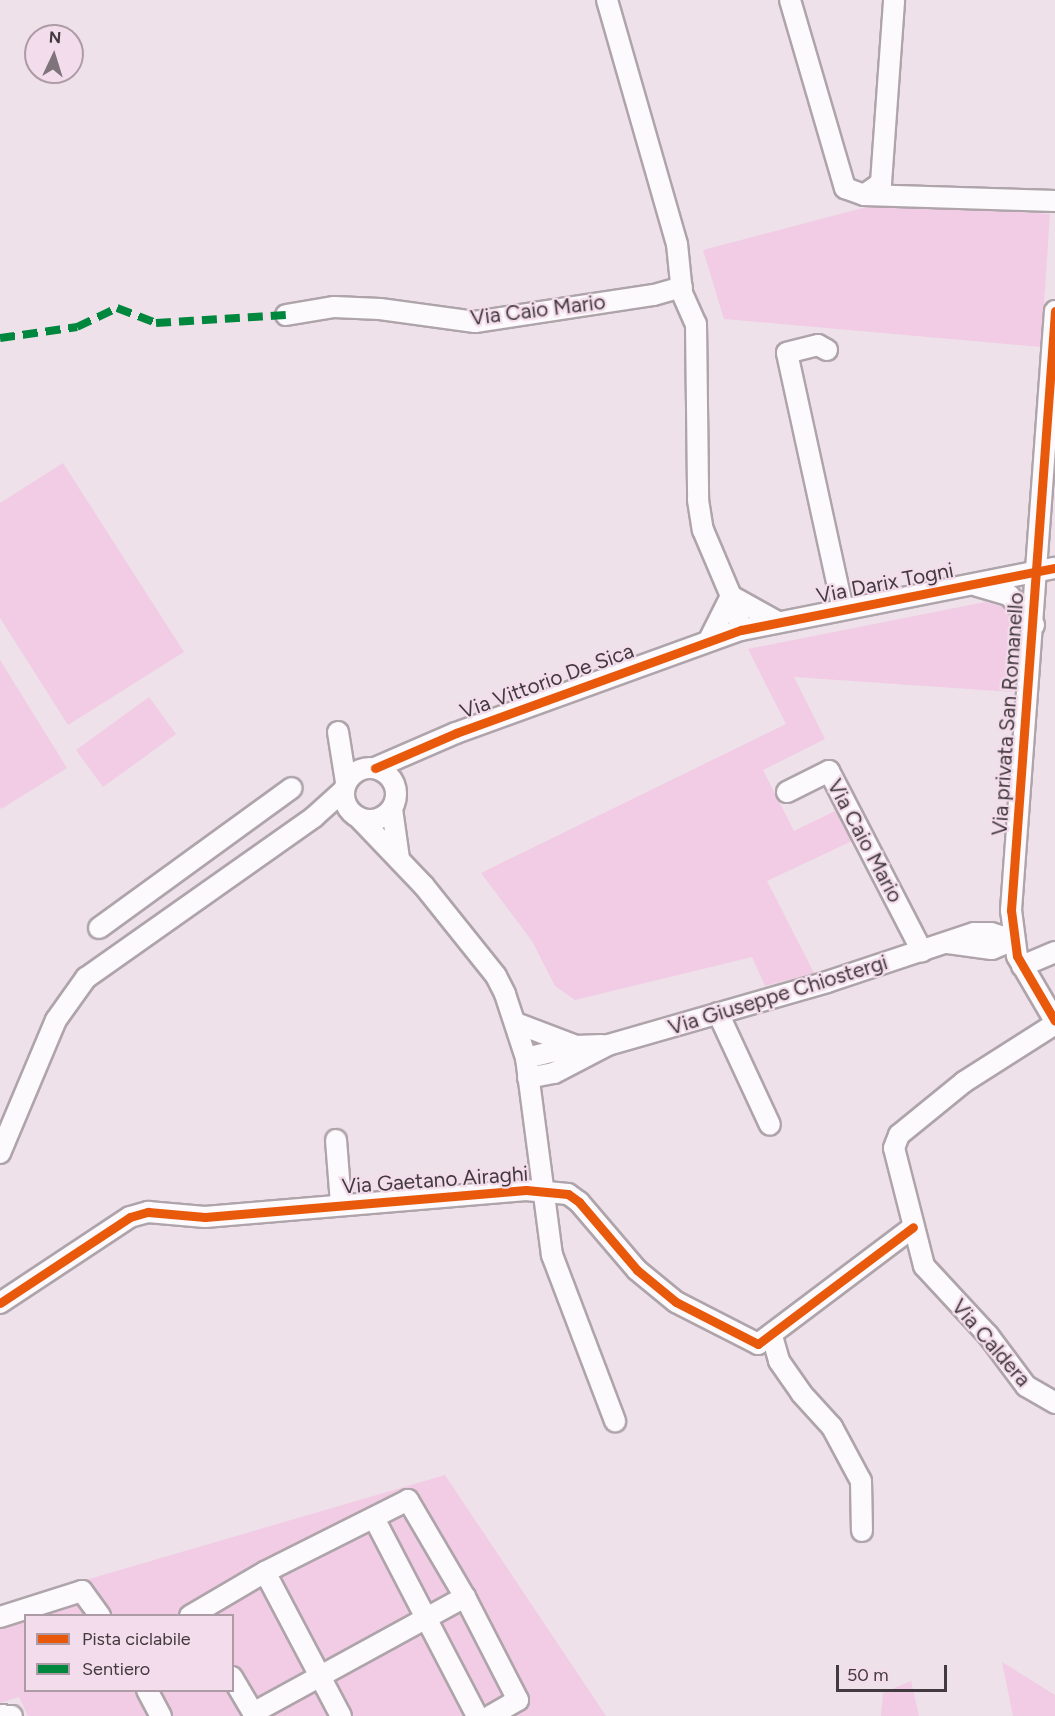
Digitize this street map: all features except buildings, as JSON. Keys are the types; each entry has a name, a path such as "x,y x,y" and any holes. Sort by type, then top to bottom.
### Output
{"street":[{"path":"607,0 677,244 681,286 696,324 700,510 715,563 731,596 741,630"},
{"path":"790,0 845,188 864,195 1055,201"},
{"path":"864,195 881,183 894,0"},
{"name":"Via Caio Mario","path":"286,315 334,307 380,309 475,322 654,295 681,286"},
{"name":"Via privata San Romanello","path":"1055,311 1035,573 1034,625 1011,910 1013,940 1022,966 1055,1022"},
{"path":"827,350 818,345 787,353 843,609"},
{"name":"Via Darix Togni","path":"741,630 1055,568"},
{"name":"Via Darix Togni","path":"971,585 1009,595 1034,625"},
{"path":"731,596 778,622"},
{"path":"709,640 731,596"},
{"name":"Via Vittorio De Sica","path":"0,1153 56,1020 86,978 146,933 314,817 345,786 370,768 429,744 741,630"},
{"path":"399,859 392,809 395,783 370,768 340,737 345,786 356,816 399,859 496,976 516,1023 526,1058 552,1255 615,1421"},
{"name":"Via Vittorio De Sica","path":"395,783 429,744"},
{"name":"Via Caio Mario","path":"787,792 828,771 922,951"},
{"path":"99,928 292,788"},
{"name":"Via Vittorio De Sica","path":"314,817 356,816 378,820 392,809"},
{"path":"262,810 282,837"},
{"path":"128,907 146,933"},
{"name":"Via Giuseppe Chiostergi","path":"528,1078 554,1073 608,1045 948,943 992,949 1013,940"},
{"path":"1022,966 1055,952"},
{"path":"718,1013 770,1125"},
{"name":"Via Caldera","path":"1055,1022 989,1064 899,1135 894,1148 924,1266 988,1335 1026,1386 1055,1404"},
{"name":"Via Giuseppe Chiostergi","path":"516,1023 576,1046"},
{"name":"Via Giuseppe Chiostergi","path":"526,1058 576,1046 608,1045"},
{"path":"336,1140 341,1204"},
{"name":"Via Gaetano Airaghi","path":"0,1303 130,1217 148,1212 205,1217 507,1190 542,1191 567,1194 579,1202 638,1270 676,1302 745,1341 758,1344 772,1336 913,1227"},
{"path":"772,1336 779,1361 832,1427 861,1481 862,1532"},
{"path":"195,1614 265,1572 408,1500 465,1597 523,1708 490,1716"},
{"path":"374,1518 477,1716"},
{"path":"265,1572 317,1676 341,1716"},
{"path":"0,1617 82,1591 99,1614"},
{"path":"234,1680 254,1714 317,1676 465,1597"},
{"path":"148,1692 161,1716"},
{"path":"0,1715 12,1716"}],"shaded area":[{"path":"878,204 1050,214 1041,347 724,319 703,250"},
{"path":"63,463 184,652 68,725 0,618 0,503"},
{"path":"985,602 1004,607 1015,620 1012,692 794,677 825,739 763,770 794,831 837,810 854,840 767,881 814,973 765,986 752,957 575,1000 555,986 532,941 481,873 786,724 748,649"},
{"path":"0,660 67,768 1,809 0,806"},
{"path":"149,697 176,734 103,787 76,750"},
{"path":"445,1475 606,1716 28,1716 19,1697 0,1703 0,1605"},
{"path":"1002,1662 1055,1695 1055,1716 1013,1716"},
{"path":"911,1681 919,1716 881,1716 883,1693"}],"marked path":[{"path":"0,338 77,327 117,308 156,323 286,315"}],"cycle path":[{"path":"1055,311 1011,910 1017,956 1055,1021"},
{"path":"375,768 456,733 741,630 1055,568"},
{"path":"0,1303 130,1217 148,1212 205,1217 526,1190 568,1194 579,1202 637,1270 676,1302 758,1344 913,1227"}]}
